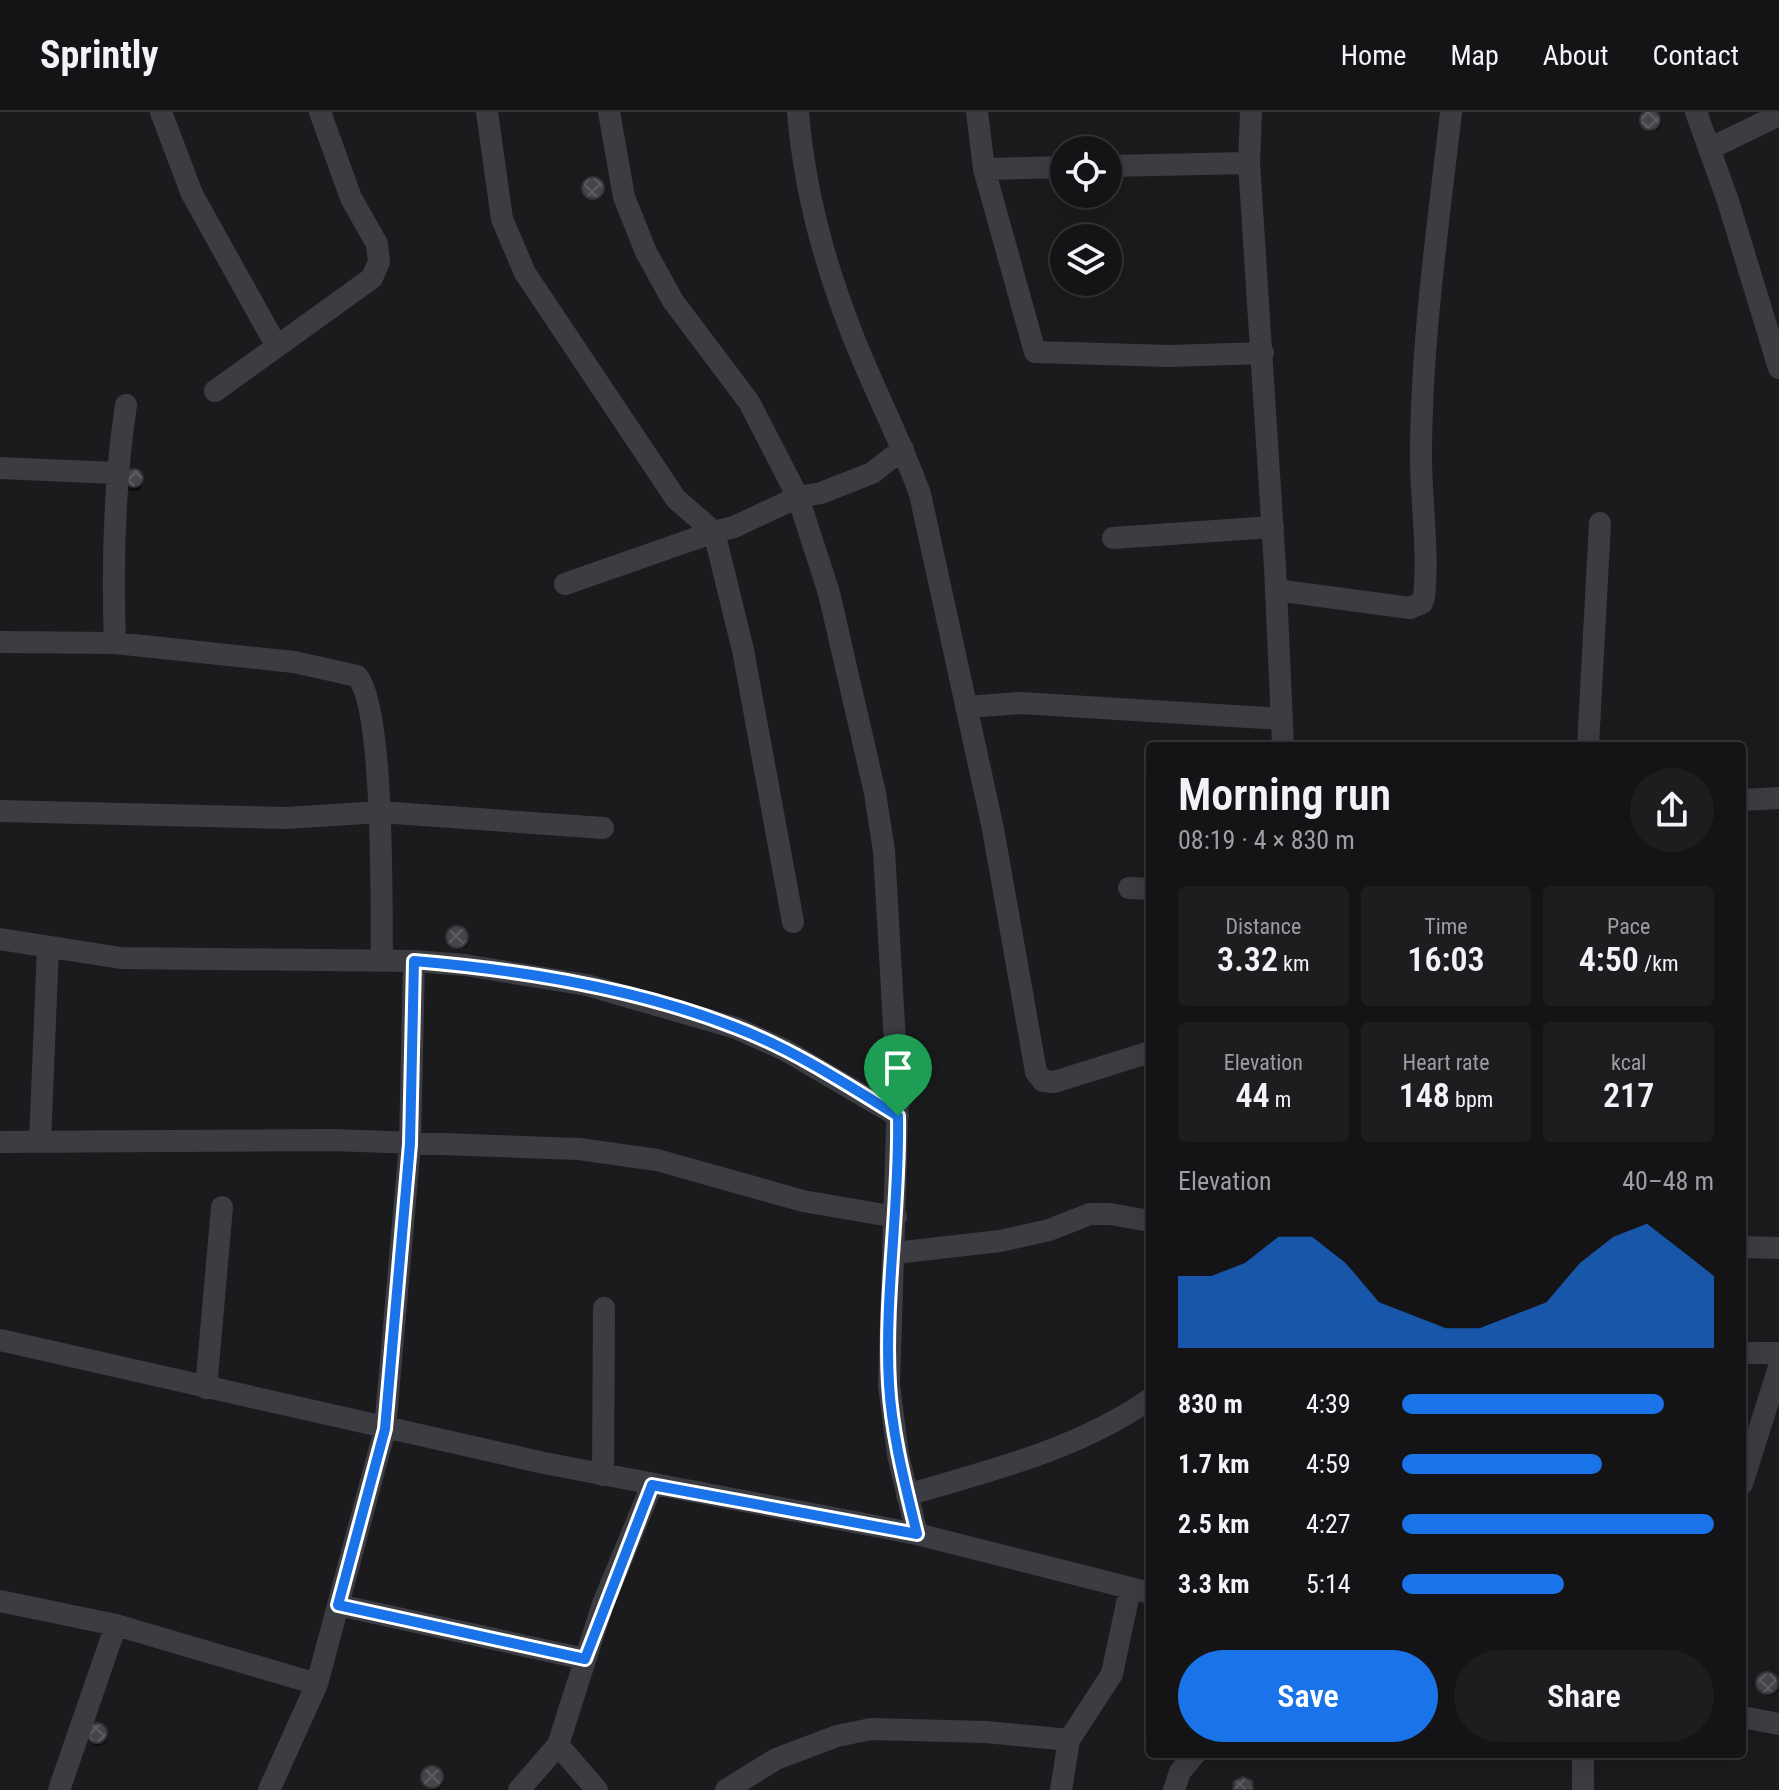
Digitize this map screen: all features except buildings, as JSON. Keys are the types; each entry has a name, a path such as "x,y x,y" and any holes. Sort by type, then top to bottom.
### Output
{"street":[{"path":"161,112 192,194 276,345"},
{"path":"215,391 372,278 379,262 377,244 351,198 320,112"},
{"path":"487,112 502,219 525,273 676,499 714,532 743,650 793,922"},
{"path":"609,112 624,197 646,252 673,301 749,402 798,497 832,607 884,851 898,1116 889,1385 907,1495 917,1534"},
{"path":"798,112 811,196 830,272 851,332 920,494 967,707 1039,1078 1054,1082 1146,1053"},
{"path":"977,112 984,169 1035,352 1169,356 1263,353"},
{"path":"1251,112 1249,163 1263,353 1283,742"},
{"path":"1276,590 1410,608 1422,603 1426,532 1421,458 1424,384 1451,112"},
{"path":"1696,112 1746,255 1779,368"},
{"path":"1709,149 1779,115"},
{"path":"1122,166 1249,163"},
{"path":"984,169 1050,167"},
{"path":"115,643 112,566 116,473 126,405"},
{"path":"565,584 734,527 798,497 821,493 872,473 903,449"},
{"path":"0,468 116,473"},
{"path":"1588,742 1600,523"},
{"path":"1113,538 1273,527"},
{"path":"0,642 115,643 294,662 346,670 357,676 369,703 380,812 382,961"},
{"path":"967,707 1020,703 1282,719"},
{"path":"1746,800 1779,798"},
{"path":"0,811 286,818 380,812 603,828"},
{"path":"0,939 121,958 414,961 465,965 587,985 722,1023 785,1050 898,1116"},
{"path":"40,1142 48,947"},
{"path":"269,1790 317,1684 385,1429 410,1144 414,961"},
{"path":"0,1142 333,1140 579,1149 657,1160 803,1201 896,1217"},
{"path":"206,1388 222,1207"},
{"path":"895,1253 1000,1241 1049,1230 1090,1214 1146,1220"},
{"path":"1746,1247 1779,1248"},
{"path":"603,1475 604,1308"},
{"path":"0,1340 385,1429 652,1485 917,1534 1140,1591 1112,1674 1069,1740 1061,1790"},
{"path":"1746,1353 1779,1353"},
{"path":"1746,1471 1779,1367"},
{"path":"907,1495 1045,1453 1103,1429 1146,1402"},
{"path":"519,1790 558,1745 585,1659 652,1485"},
{"path":"0,1601 116,1625 317,1684"},
{"path":"338,1605 585,1659"},
{"path":"59,1790 116,1625"},
{"path":"1746,1718 1779,1724"},
{"path":"726,1790 776,1759 837,1736 871,1729 986,1732 1069,1740"},
{"path":"558,1745 597,1790"},
{"path":"1174,1790 1180,1772 1192,1758"},
{"path":"1583,1758 1583,1790"}],"route":[{"path":"414,961 465,965 587,985 736,1028 837,1078 898,1116 889,1385 898,1455 917,1534 652,1485 603,1604 585,1659 338,1605 385,1429 410,1144 414,961"}]}
